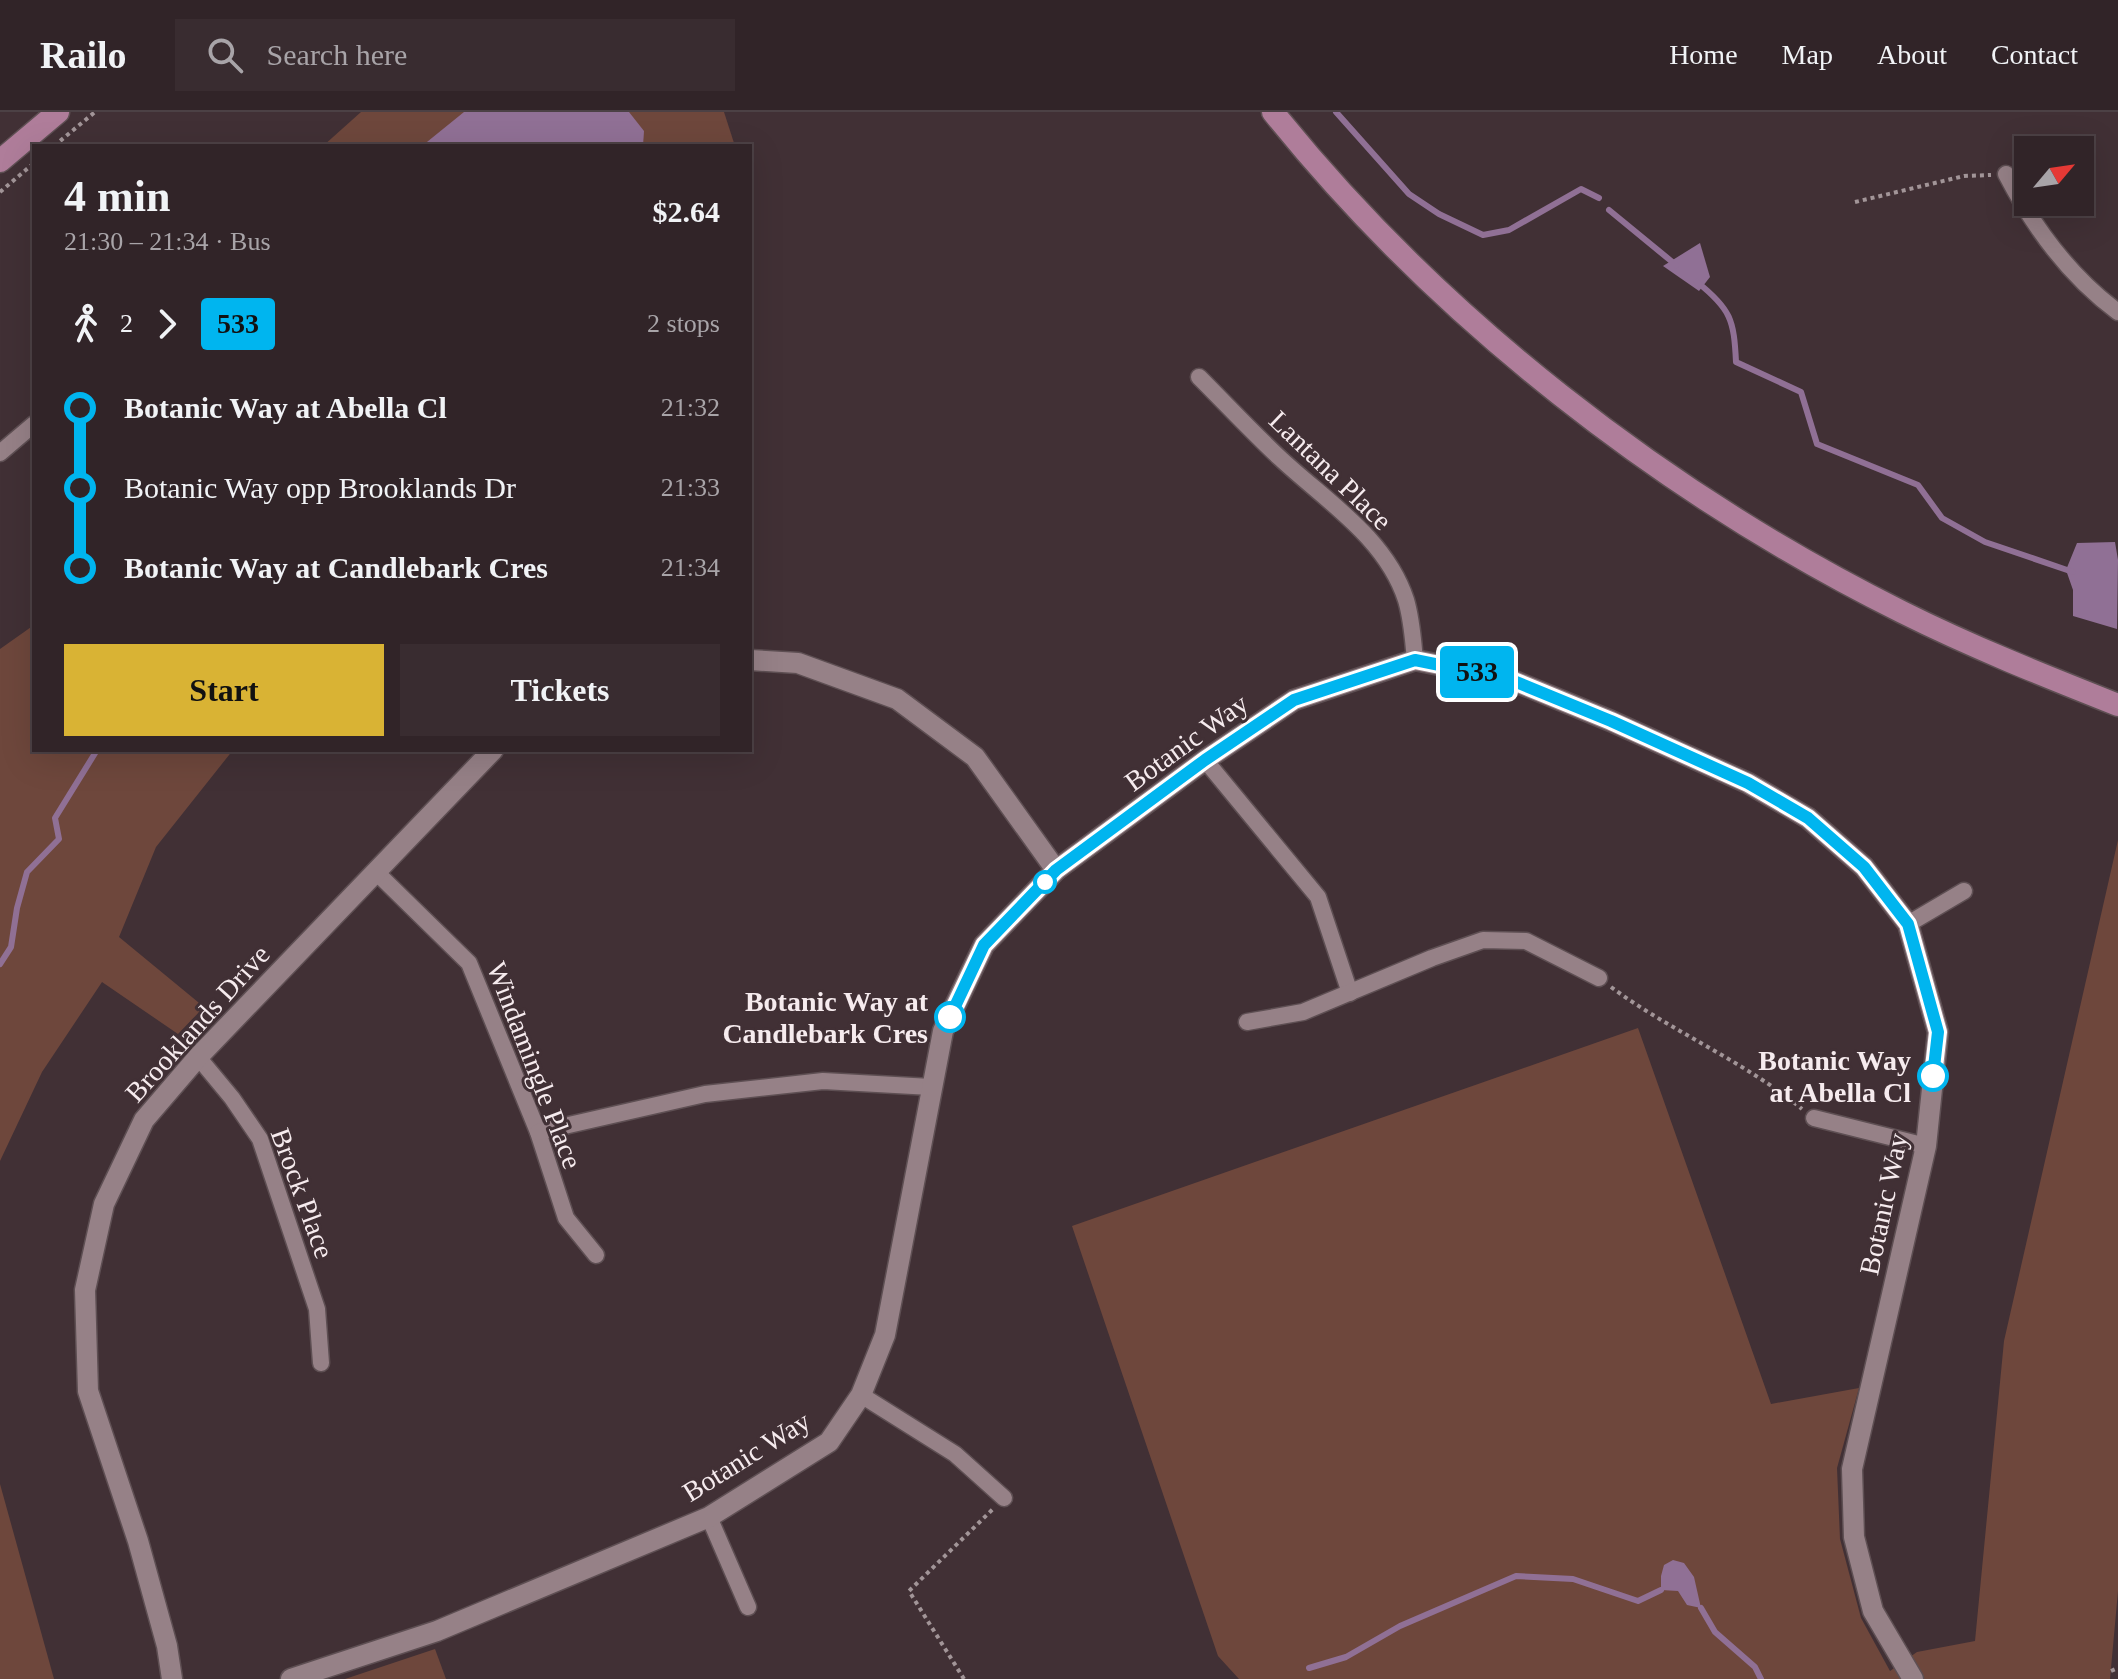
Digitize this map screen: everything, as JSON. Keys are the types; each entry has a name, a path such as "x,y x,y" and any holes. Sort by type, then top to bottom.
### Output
{"main road":[{"path":"0,161 58,112"},
{"path":"1273,112 1348,199 1471,318 1551,387 1666,473 1775,543 1901,612 2118,705"}],"street":[{"path":"2006,174 2028,216 2060,258 2097,296 2118,312"},
{"name":"Lantana Place","path":"1199,377 1281,459 1365,533 1387,561 1405,597 1412,624 1415,660"},
{"path":"0,453 32,426"},
{"path":"752,660 798,663 897,699 975,757 1056,870"},
{"name":"Botanic Way","path":"291,1679 437,1631 709,1517 829,1442 861,1395 885,1335 943,1031 984,945 1056,870 1205,760 1294,700 1415,660 1509,679 1748,783 1820,828 1864,867 1908,924 1938,1032 1926,1146 1852,1469 1854,1537 1873,1611 1913,1679"},
{"name":"Brooklands Drive","path":"172,1679 167,1646 138,1541 88,1391 85,1290 104,1204 144,1120 198,1057 491,752"},
{"path":"1205,760 1318,897 1350,993"},
{"name":"Windamingle Place","path":"375,871 469,963 538,1132 566,1218 596,1255"},
{"path":"1908,924 1964,891"},
{"path":"1247,1022 1303,1012 1483,940 1526,941 1599,978"},
{"name":"Brock Place","path":"198,1057 260,1139 317,1309 321,1363"},
{"path":"538,1132 720,1092 823,1081 931,1087"},
{"path":"1814,1118 1926,1146"},
{"path":"861,1395 955,1454 1004,1498"},
{"path":"709,1517 748,1607"}],"path":[{"path":"56,144 95,112"},
{"path":"0,192 32,165"},
{"path":"1855,202 1964,176 2006,174"},
{"path":"1599,978 1647,1013 1778,1089 1814,1118"},
{"path":"964,1679 909,1591 1004,1498"},
{"path":"2111,1671 2118,1668"}],"shaded area":[{"path":"361,112 724,112 734,143 733,144 325,144"},
{"path":"464,112 629,112 644,131 643,144 424,144"},
{"path":"1700,243 1710,277 1699,291 1663,266"},
{"path":"2115,542 2118,560 2117,629 2073,616 2073,590 2066,570 2077,543"},
{"path":"32,626 32,752 231,752 156,847 119,937 204,1007 178,1034 102,982 42,1072 0,1161 0,649"},
{"path":"2118,840 2118,1591 2110,1679 1239,1679 1218,1656 1072,1226 1638,1028 1771,1404 1859,1388 1837,1468 1840,1539 1861,1618 1890,1671 1917,1652 1975,1641 2004,1341"},
{"path":"0,1484 54,1679 0,1679"},
{"path":"1673,1560 1684,1563 1694,1577 1701,1608 1687,1605 1678,1591 1661,1590 1664,1565"},
{"path":"435,1649 446,1679 345,1679"}],"waterway":[{"path":"1336,112 1409,194 1439,214 1483,235 1509,230 1581,189 1599,198"},
{"path":"1609,210 1676,265"},
{"path":"1697,282 1717,300 1728,316 1734,336 1736,362 1801,392 1817,444 1918,485 1942,518 1985,542 2073,572"},
{"path":"0,964 11,947 27,872 59,839 55,818 96,752"},
{"path":"1309,1668 1346,1657 1400,1626 1516,1576 1573,1579 1638,1601 1661,1590"},
{"path":"1701,1608 1715,1632 1755,1667 1761,1679"}],"bus line":[{"name":"533","path":"950,1017 984,945 1056,870 1205,760 1294,700 1415,660 1509,679 1748,783 1808,818 1864,867 1908,924 1938,1032 1933,1076"}],"place":[{"name":"Botanic Way at Candlebark Cres","path":"950,1017"},
{"name":"Botanic Way at Abella Cl","path":"1933,1076"}]}
